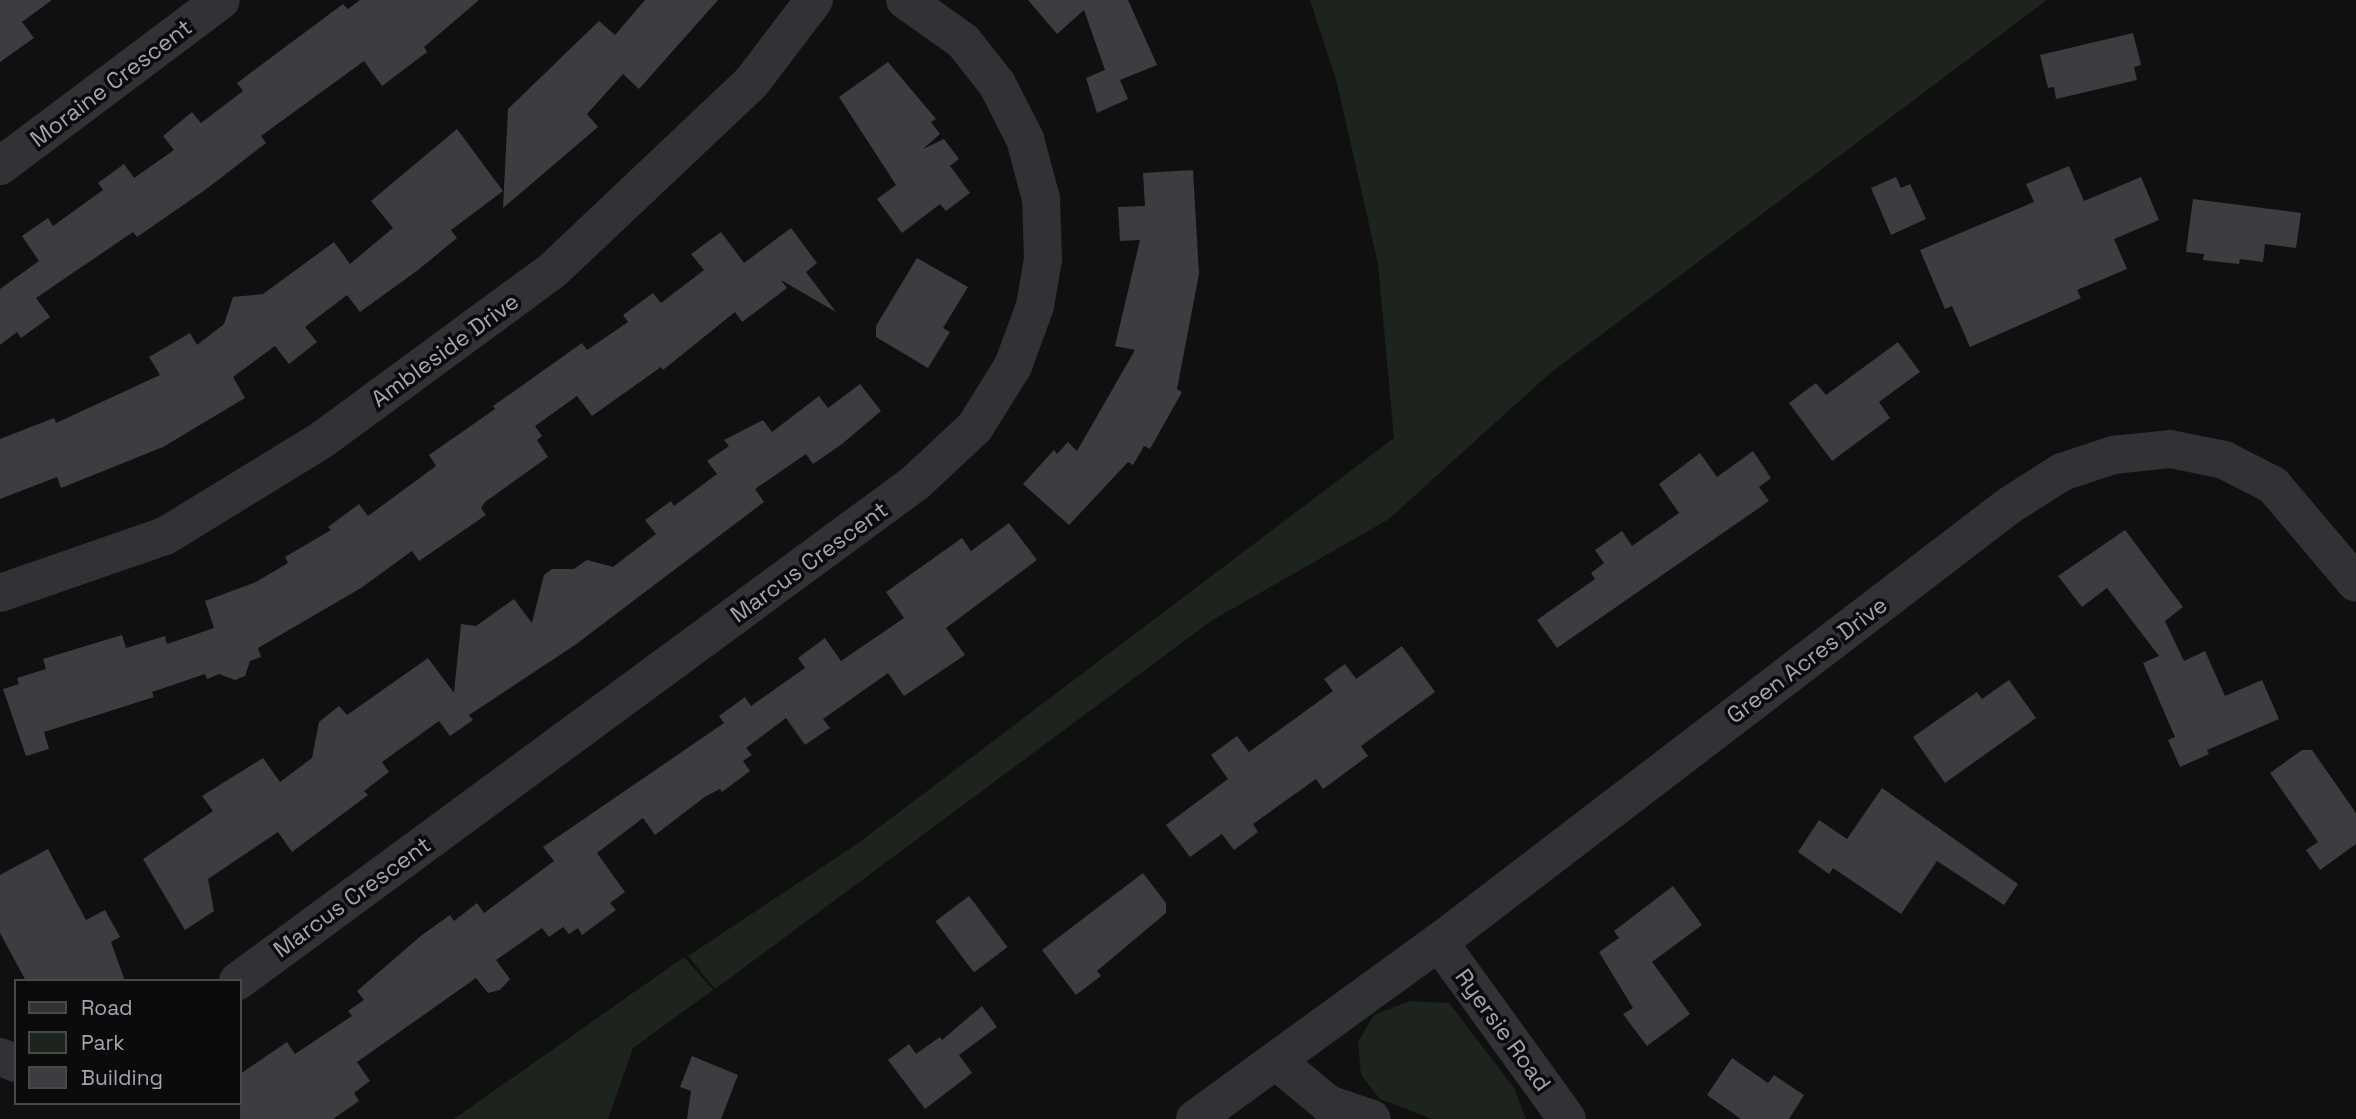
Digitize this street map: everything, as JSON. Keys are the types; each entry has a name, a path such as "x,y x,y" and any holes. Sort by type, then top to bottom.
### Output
{"street":[{"name":"Moraine Crescent","path":"0,166 222,0"},
{"name":"Ambleside Drive","path":"0,593 165,536 323,439 553,270 751,83 814,0"},
{"name":"Marcus Crescent","path":"241,979 915,484 975,427 1013,366 1035,306 1043,259 1041,199 1025,139 997,84 963,41 905,0"},
{"name":"Green Acres Drive","path":"1195,1119 1439,942 2010,505 2062,472 2113,455 2170,449 2224,460 2273,485 2356,583"},
{"name":"Ryersie Road","path":"1439,942 1567,1119"},
{"path":"1276,1061 1328,1104 1372,1119"}],"green space":[{"path":"1310,0 2047,0 1549,374 1389,519 1211,621 715,989 688,956 857,844 1394,438 1378,264 1336,79"},
{"path":"684,957 713,990 633,1048 608,1119 454,1119"},
{"path":"1410,1001 1449,1003 1514,1088 1526,1119 1432,1119 1380,1099 1361,1075 1358,1042 1374,1015"}],"building":[{"path":"0,0 52,0 22,22 34,38 0,62"},
{"path":"360,0 479,0 424,47 427,52 382,86 364,61 261,136 266,143 205,190 137,237 133,232 36,298 50,317 21,338 17,332 0,345 0,289 39,261 22,236 48,218 53,226 103,190 98,183 124,164 134,178 174,150 163,136 192,112 201,123 243,91 237,83 343,4 348,9"},
{"path":"645,0 718,0 639,89 623,74 587,114 598,127 503,208 508,109 599,21 615,35"},
{"path":"1028,0 1128,0 1157,65 1120,80 1128,99 1097,113 1086,78 1105,70 1084,10 1057,34"},
{"path":"2133,33 2141,65 2134,67 2137,80 2056,99 2054,87 2048,88 2040,55"},
{"path":"888,62 936,119 931,122 940,134 923,149 944,139 959,159 950,166 970,193 946,211 940,204 902,233 877,199 896,185 839,97"},
{"path":"457,129 503,191 451,230 457,238 418,270 360,312 347,295 305,327 317,342 289,364 275,346 233,377 245,398 163,447 61,488 57,477 0,499 0,439 54,418 56,423 160,375 149,357 190,333 197,345 224,324 233,297 263,294 334,242 350,264 393,228 371,201"},
{"path":"2069,166 2084,201 2141,177 2159,220 2114,239 2127,269 2077,290 2081,298 1970,347 1952,306 1945,309 1920,250 2034,202 2026,184"},
{"path":"1193,170 1199,274 1177,389 1182,392 1150,449 1144,446 1133,465 1128,462 1069,525 1023,484 1054,450 1057,454 1068,442 1077,451 1135,350 1115,346 1140,240 1120,241 1118,207 1145,206 1143,173"},
{"path":"1896,177 1901,188 1910,184 1926,219 1891,235 1871,188"},
{"path":"2193,199 2301,213 2296,248 2265,244 2263,262 2240,259 2239,264 2203,260 2204,254 2186,252"},
{"path":"791,228 817,263 806,272 836,312 781,280 787,288 742,322 735,312 663,370 661,367 592,416 577,396 535,426 542,436 537,440 548,457 485,502 481,508 486,515 419,561 412,551 361,588 258,648 261,657 250,661 245,676 235,680 219,674 207,679 205,674 152,692 154,697 44,732 49,749 26,756 3,689 19,684 17,678 46,669 43,659 122,635 126,648 165,636 167,644 214,628 205,601 256,582 288,563 285,557 331,530 328,527 359,504 368,516 436,466 429,455 495,409 493,406 582,343 587,350 628,322 623,315 653,293 661,303 704,270 691,254 721,232 744,263"},
{"path":"917,258 968,287 943,328 950,332 928,368 876,337 876,326"},
{"path":"1898,342 1920,372 1879,402 1890,418 1832,461 1789,403 1816,383 1826,395"},
{"path":"860,384 881,411 842,444 813,464 806,454 755,489 764,502 575,645 469,715 473,720 450,736 439,721 382,762 389,772 364,791 368,795 292,852 278,832 208,879 214,911 185,930 143,859 213,811 202,796 263,758 280,782 312,758 319,722 339,706 347,715 428,658 454,693 461,624 476,626 514,599 532,623 544,575 552,569 574,569 587,560 613,567 656,534 645,520 671,501 674,506 717,474 707,461 729,446 724,440 763,420 772,432 819,396 828,408"},
{"path":"1753,451 1771,478 1759,487 1769,501 1557,648 1537,620 1595,579 1591,573 1604,563 1595,550 1622,531 1632,546 1679,513 1659,484 1700,453 1717,477"},
{"path":"1009,523 1037,560 946,628 965,655 904,696 888,673 823,719 830,728 805,745 786,718 746,748 752,755 743,761 750,771 722,792 720,789 706,796 655,835 643,818 597,853 625,892 610,903 616,910 582,935 578,928 569,934 563,927 549,937 542,928 496,960 510,979 500,990 488,993 476,978 357,1062 370,1081 354,1093 359,1101 333,1119 240,1119 242,1073 287,1042 295,1054 352,1016 348,1011 364,1000 357,991 422,935 450,915 454,921 477,903 484,913 554,861 543,847 724,723 719,716 745,697 751,706 805,668 798,658 825,638 841,661 904,618 886,592 962,538 971,551"},
{"path":"2125,530 2183,607 2165,621 2184,661 2205,651 2225,696 2262,680 2279,719 2207,750 2209,754 2180,767 2168,740 2175,737 2143,663 2159,656 2107,588 2082,607 2058,576"},
{"path":"1402,646 1435,692 1361,746 1368,756 1323,789 1316,779 1253,824 1258,832 1234,850 1222,834 1190,857 1166,825 1228,779 1211,755 1237,736 1249,752 1333,691 1324,679 1345,664 1356,679"},
{"path":"2009,680 2036,718 1945,783 1913,737 1977,692 1982,699"},
{"path":"2302,750 2312,750 2356,813 2356,844 2320,870 2306,850 2318,842 2270,773"},
{"path":"1882,788 2018,884 2004,905 1937,861 1901,914 1833,868 1829,874 1798,852 1819,820 1847,839"},
{"path":"48,849 86,920 105,910 120,937 111,942 124,979 25,979 0,933 0,875"},
{"path":"1143,873 1166,903 1166,913 1097,971 1101,976 1076,995 1042,950"},
{"path":"1673,886 1702,925 1652,962 1690,1014 1647,1046 1623,1014 1633,1008 1599,952 1619,938 1614,931"},
{"path":"969,896 1008,947 974,972 935,921"},
{"path":"982,1006 997,1027 959,1055 972,1073 925,1109 888,1060 909,1044 916,1054 940,1037 942,1040"},
{"path":"692,1056 738,1075 721,1119 687,1119 691,1091 680,1087"},
{"path":"1732,1058 1768,1083 1774,1075 1804,1095 1789,1119 1741,1119 1707,1095"}]}
